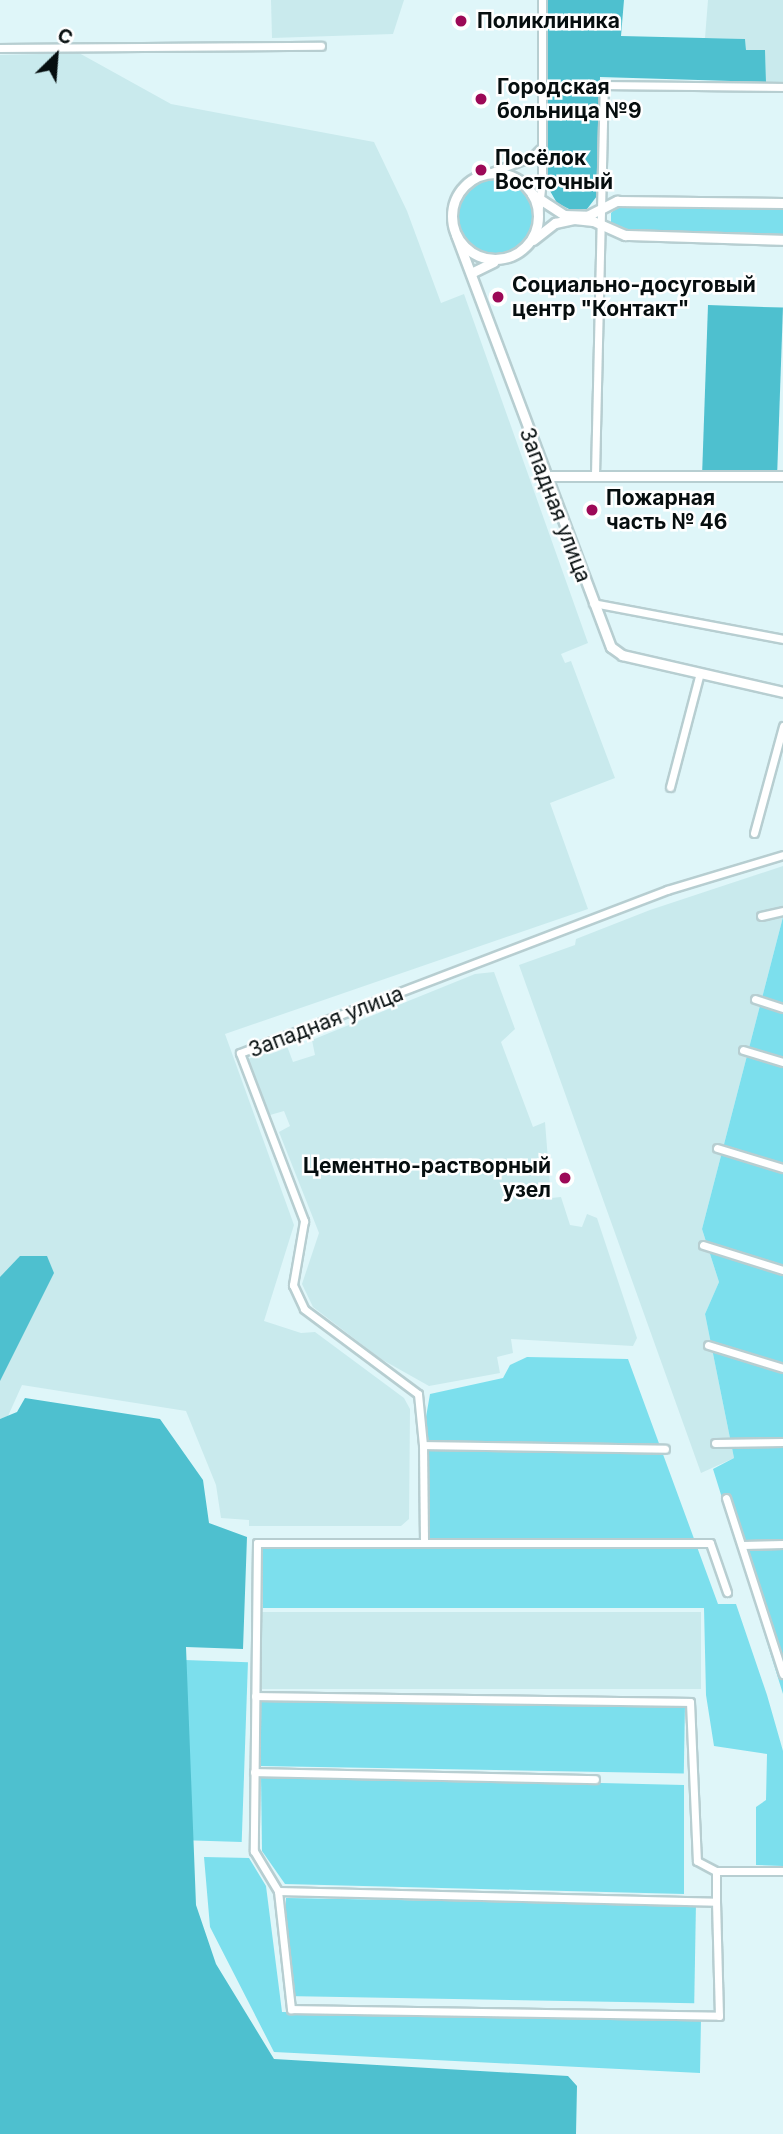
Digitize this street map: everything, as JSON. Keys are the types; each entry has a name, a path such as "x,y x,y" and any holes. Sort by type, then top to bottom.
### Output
{"street":[{"path":"526,246 537,224 541,201 541,0"},
{"path":"0,48 321,46"},
{"path":"595,475 604,85 783,87"},
{"path":"502,259 478,256 456,235 452,217 455,199 466,184 532,158 540,149"},
{"path":"486,174 513,177 541,201 564,215 587,216 617,201 783,203"},
{"path":"531,193 537,224"},
{"path":"471,273 526,246 564,219 588,220 625,235 783,240"},
{"name":"Западная улица","path":"456,235 543,476 606,638 622,655 783,692"},
{"path":"543,476 783,477"},
{"path":"593,603 783,639"},
{"path":"670,787 699,673"},
{"path":"754,833 783,726"},
{"name":"Западная улица","path":"424,1544 423,1445 418,1394 304,1309 293,1285 304,1221 240,1053 667,890 783,855"},
{"path":"761,916 783,911"},
{"path":"755,999 783,1008"},
{"path":"743,1050 783,1062"},
{"path":"718,1148 783,1168"},
{"path":"703,1245 783,1270"},
{"path":"708,1345 783,1368"},
{"path":"715,1443 783,1441"},
{"path":"423,1445 665,1449"},
{"path":"726,1498 779,1648 783,1674"},
{"path":"716,1871 719,2016 291,2009 278,1891 254,1851 257,1543 710,1543 727,1592"},
{"path":"743,1545 783,1544"},
{"path":"255,1696 690,1702 696,1861 716,1871 783,1871"},
{"path":"254,1772 595,1779"},
{"path":"278,1891 716,1902"}],"shaded area":[{"path":"271,0 404,0 393,34 272,38"},
{"path":"545,0 624,0 621,36 745,39 746,50 765,50 766,82 600,77 597,196 587,209 571,210 557,203 546,184"},
{"path":"708,0 783,0 783,82 766,82 765,51 746,50 745,39 705,38"},
{"path":"79,53 171,104 374,142 407,211 441,303 464,294 588,643 561,654 565,663 571,661 615,778 550,803 588,909 225,1034 294,1225 264,1321 301,1333 315,1332 404,1398 410,1409 409,1519 401,1526 249,1526 249,1520 221,1518 216,1485 186,1411 22,1385 8,1416 0,1419 0,55"},
{"path":"496,179 511,182 523,190 531,202 534,217 531,232 523,244 511,252 496,255 481,252 469,244 461,232 458,217 461,202 469,190 481,182"},
{"path":"619,205 783,208 783,235 619,232 611,225 611,213"},
{"path":"708,305 783,308 777,473 702,470"},
{"path":"783,866 783,917 702,1229 719,1282 705,1314 734,1458 701,1473 519,965 575,945 576,939 650,910"},
{"path":"783,917 783,1694 713,1469 734,1458 705,1314 719,1282 702,1229"},
{"path":"494,972 515,1029 501,1042 533,1127 545,1122 551,1198 561,1197 570,1225 582,1227 587,1214 597,1218 637,1338 633,1346 511,1339 513,1353 497,1357 500,1373 429,1386 381,1359 313,1307 302,1284 319,1233 279,1132 290,1126 284,1111 270,1115 248,1059 287,1046 293,1062 315,1055 312,1040 475,974"},
{"path":"20,1256 47,1256 54,1273 0,1381 0,1277"},
{"path":"527,1357 628,1359 718,1604 736,1604 767,1695 783,1751 783,1866 756,1865 756,1807 766,1800 767,1754 714,1746 706,1695 704,1608 263,1608 263,1549 429,1548 426,1417 430,1394 503,1378 510,1365"},
{"path":"25,1398 160,1419 203,1480 209,1523 247,1537 243,1649 186,1647 196,1905 216,1964 274,2059 568,2076 577,2086 576,2134 0,2134 0,1419 17,1412"},
{"path":"262,1612 701,1612 701,1689 262,1689"},
{"path":"185,1660 248,1662 242,1842 179,1840"},
{"path":"261,1700 685,1707 684,1773 260,1766"},
{"path":"261,1775 684,1785 684,1894 285,1884 262,1851"},
{"path":"204,1857 249,1858 266,1886 282,2012 701,2019 700,2073 274,2052 210,1927"},
{"path":"286,1898 696,1905 694,2003 284,1996"}],"place":[{"name":"Поликлиника","path":"461,21"},
{"name":"Городская больница №9","path":"481,99"},
{"name":"Посёлок Восточный","path":"481,170"},
{"name":"Социально-досуговый центр \"Контакт\"","path":"498,297"},
{"name":"Пожарная часть № 46","path":"592,510"},
{"name":"Цементно-растворный узел","path":"565,1178"}]}
